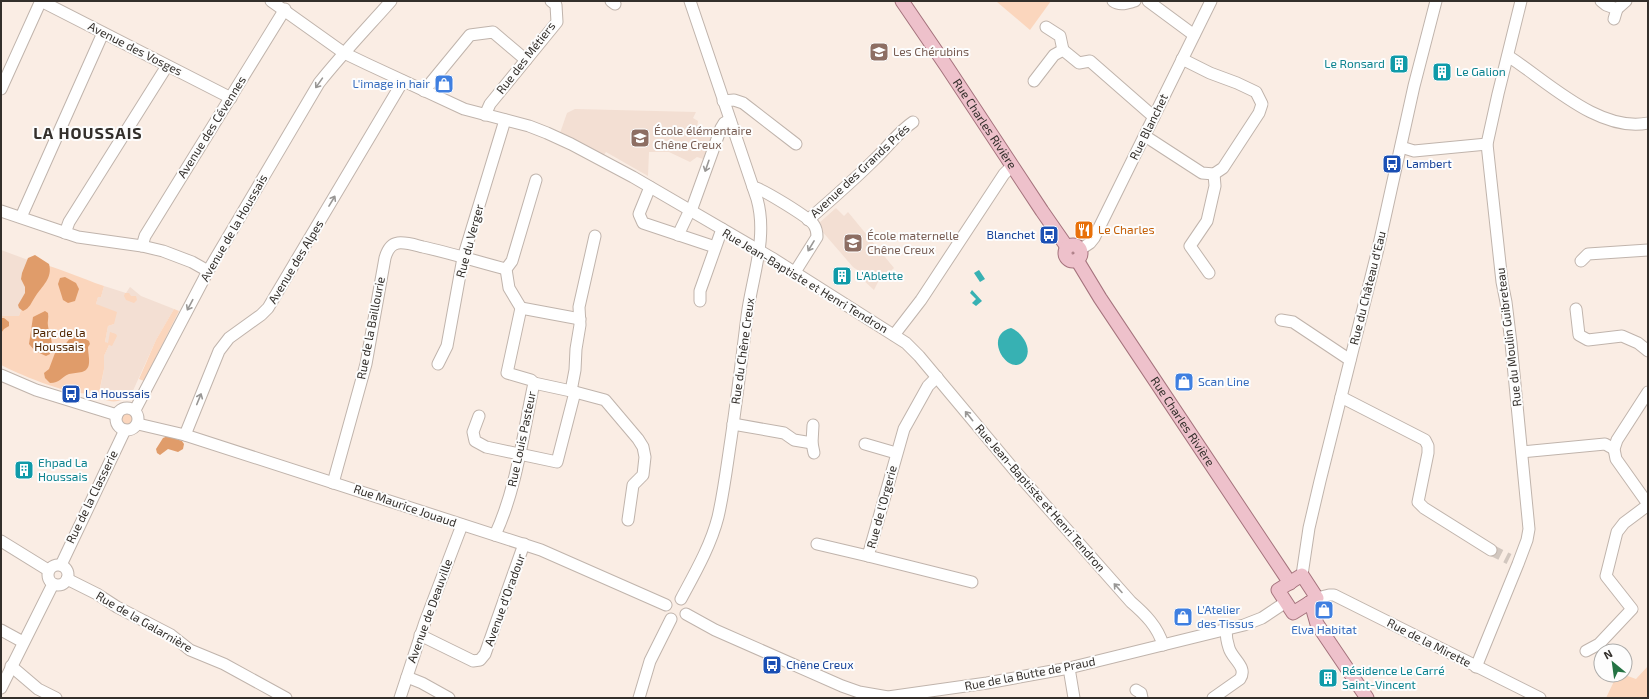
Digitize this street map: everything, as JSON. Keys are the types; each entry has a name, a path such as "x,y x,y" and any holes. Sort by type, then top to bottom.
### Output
{"main road":[{"name":"Rue Charles Rivière","path":"902,1 1067,247 1065,251 1066,256 1072,261 1079,254 1100,298 1290,583"},
{"path":"1308,603 1293,613 1278,590 1302,575 1308,603 1313,610 1317,624 1367,698"}],"street":[{"name":"Rue Jean-Baptiste et Henri Tendron","path":"271,1 344,53 464,109 529,126 571,144 650,187 795,272 906,343 915,351 1016,472 1145,616 1157,631 1163,645"},
{"name":"Avenue de la Houssais","path":"135,410 208,271 319,83 391,1"},
{"name":"Rue des Métiers","path":"485,115 490,104 557,22 556,5 551,1"},
{"name":"Rue du Chêne Creux","path":"681,599 706,550 718,518 733,424 749,301 759,251 761,231 760,216 753,187 690,1"},
{"path":"1113,1 1124,4 1135,1"},
{"path":"1148,1 1194,35"},
{"name":"Rue Blanchet","path":"1079,254 1094,238 1211,1"},
{"name":"Rue du Château d'Eau","path":"1302,575 1309,528 1380,241 1436,1"},
{"name":"Rue du Moulin Guibreteau","path":"1476,666 1514,562 1527,540 1529,529 1511,343 1502,282 1487,144 1491,121 1521,1"},
{"path":"1601,1 1615,14 1626,1"},
{"path":"1,89 41,2"},
{"name":"Avenue des Vosges","path":"41,2 45,2 231,98"},
{"name":"Avenue des Cévennes","path":"142,246 149,229 285,10"},
{"path":"1046,27 1060,36 1063,50 1079,63 1090,62 1154,118"},
{"path":"424,91 470,35 493,32 526,60"},
{"path":"21,218 103,33"},
{"path":"1034,81 1054,55 1063,50"},
{"path":"1508,56 1584,108 1605,119 1622,124 1648,123"},
{"path":"1145,136 1202,173 1214,174 1223,168 1259,113 1262,104 1256,92 1182,59"},
{"path":"65,233 73,216 167,66"},
{"name":"Avenue des Alpes","path":"185,435 219,350 229,338 261,315 268,308 403,81"},
{"path":"723,101 734,100 743,102 796,144"},
{"name":"Rue du Verger","path":"438,364 447,346 463,258 505,120"},
{"path":"678,236 690,210 721,128 724,123 730,120"},
{"name":"Avenue des Grands Prés","path":"808,220 876,159 893,142 900,130 912,122"},
{"path":"1401,147 1414,151 1487,144"},
{"path":"894,335 921,300 1004,174 1012,166"},
{"path":"1209,273 1190,246 1207,221 1215,186 1214,174"},
{"path":"536,180 512,261 506,269 509,288 521,308 580,318"},
{"path":"650,187 639,214 643,223 678,236 715,247"},
{"path":"753,187 760,189 814,224 818,234 795,272"},
{"path":"1,211 78,237 142,246 192,262 208,271"},
{"path":"700,301 700,291 722,230"},
{"path":"479,416 473,432 475,441 486,447 557,462 573,391 576,349 580,325 579,308 595,236"},
{"name":"Rue de la Baillourie","path":"333,483 366,364 385,258 388,249 395,244 404,243 451,253 463,258"},
{"path":"1581,261 1588,254 1648,250"},
{"path":"463,258 506,269"},
{"name":"Rue Louis Pasteur","path":"495,535 514,481 534,383 531,380 507,373 521,308"},
{"path":"1576,310 1579,335 1588,340 1622,336 1638,343 1648,351"},
{"path":"1280,320 1292,322 1350,360"},
{"path":"1,375 36,390 117,415"},
{"name":"Rue de l'Orgerie","path":"817,544 868,556 904,429 925,390 937,377"},
{"path":"534,383 573,391 605,400 638,439 643,447 645,457 643,475 633,485 628,520"},
{"path":"1586,652 1599,644 1632,609 1606,576 1617,532 1624,523 1648,504 1616,459 1614,449 1617,440 1648,392"},
{"path":"1341,397 1425,440 1428,446 1428,453 1418,502 1424,508 1491,550"},
{"path":"123,408 135,410 138,416 138,424 133,429 124,430 118,426 116,420 117,415 123,408"},
{"name":"Rue Maurice Jouaud","path":"138,424 185,435 524,544 555,555 666,605"},
{"path":"733,424 784,433 794,440 813,448 812,425"},
{"name":"Rue de la Classerie","path":"61,565 124,430"},
{"name":"Rue de l'Orgerie","path":"865,444 896,453"},
{"path":"1522,456 1614,449"},
{"name":"Avenue de Deauville","path":"400,698 420,636 462,525"},
{"path":"1,541 48,570"},
{"name":"Avenue d'Oradour","path":"420,636 473,661 480,660 485,654 524,544"},
{"path":"868,556 972,582"},
{"path":"48,570 54,565 61,565 67,571 67,579 61,584 53,584"},
{"path":"48,570 48,578 53,584"},
{"name":"Rue de la Galarnière","path":"67,579 171,635 190,650 224,664 286,698"},
{"path":"1,688 53,584"},
{"name":"Rue de la Mirette","path":"1308,603 1329,595 1334,595 1540,698"},
{"path":"673,599 681,599 687,606 686,614 679,620 671,618 666,612 666,605 673,599"},
{"name":"Rue de la Butte de Praud","path":"686,614 715,630 842,686 875,696 888,697 987,683 1069,668 1244,625 1262,618 1286,602"},
{"path":"639,698 650,661 671,618"},
{"path":"1213,698 1237,681 1243,674 1243,670 1229,649 1226,629"},
{"path":"1,630 23,642"},
{"path":"11,666 38,689 56,698"},
{"path":"1069,668 1074,698"},
{"path":"407,677 422,683 449,698"}],"shaded area":[{"name":"École élémentaire Chêne Creux","path":"575,109 696,112 693,118 698,121 697,128 713,132 703,159 697,157 690,162 669,152 649,152 648,176 606,152 603,156 560,133 567,113"},
{"name":"École maternelle Chêne Creux","path":"836,208 844,216 848,212 894,268 878,282 874,290 860,277 862,273 853,267 821,230 822,229 818,224"},
{"path":"1,250 31,261 26,295 19,316 1,316"},
{"path":"35,255 49,264 49,274 46,282 30,305 23,311 18,305 25,293 25,287 21,279 22,273 28,258"},
{"path":"65,277 76,283 79,289 75,301 68,303 63,300 58,284 60,278"},
{"path":"104,286 126,293 130,287 141,296 174,309 156,340 131,395 100,389 104,369 104,356 109,345 105,342 108,326 114,324 96,304 98,297 101,297"},
{"path":"45,311 48,313 48,324 52,342 50,354 46,356 35,351 29,344 33,317"},
{"path":"1,318 4,318 9,322 9,326 1,333"},
{"path":"74,335 81,336 89,341 88,368 82,372 66,375 56,382 50,383 45,378 44,373 49,369 55,353 61,350"},
{"path":"168,436 182,441 184,444 183,449 178,452 168,449 160,455 157,453 156,449 163,438"}],"green space":[{"path":"1051,1 1030,30 997,2"},
{"name":"Parc de la Houssais","path":"34,262 104,286 101,297 98,297 96,304 117,312 114,324 108,326 105,342 108,343 110,332 116,334 117,336 112,346 109,345 104,356 104,369 100,388 131,395 121,400 108,401 103,399 95,392 87,394 48,385 1,365 1,316 19,316"},
{"path":"125,293 129,293 131,296 136,296 137,300 134,303 126,300 124,296"},
{"path":"174,309 179,311 144,381 139,379 156,340"},
{"path":"125,414 129,414 131,415 131,423 125,424 122,421 122,417"},
{"path":"1648,666 1648,698 1606,698 1613,683 1633,683 1633,678 1636,679"}],"water":[{"path":"979,270 985,279 980,282 974,273"},
{"path":"972,290 982,301 976,306 972,303 976,299 970,293"},
{"path":"1011,328 1023,337 1028,352 1024,361 1018,365 1011,364 1005,360 998,346 999,338 1003,332"}],"tunnel":[{"path":"1491,550 1509,559"}],"place":[{"name":"Les Chérubins","path":"879,52"},
{"name":"Le Ronsard","path":"1399,64"},
{"name":"Le Galion","path":"1442,72"},
{"name":"L'image in hair","path":"444,84"},
{"name":"École élémentaire Chêne Creux","path":"640,138"},
{"name":"Lambert","path":"1392,164"},
{"name":"Le Charles","path":"1084,230"},
{"name":"Blanchet","path":"1049,235"},
{"name":"École maternelle Chêne Creux","path":"853,243"},
{"name":"L'Ablette","path":"842,276"},
{"name":"Scan Line","path":"1184,382"},
{"name":"La Houssais","path":"71,394"},
{"name":"Ehpad La Houssais","path":"24,470"},
{"name":"Elva Habitat","path":"1324,610"},
{"name":"L'Atelier des Tissus","path":"1183,617"},
{"name":"Chêne Creux","path":"772,665"},
{"name":"Résidence Le Carré Saint-Vincent","path":"1328,678"}],"district":[{"name":"LA HOUSSAIS","path":"88,133"}]}
